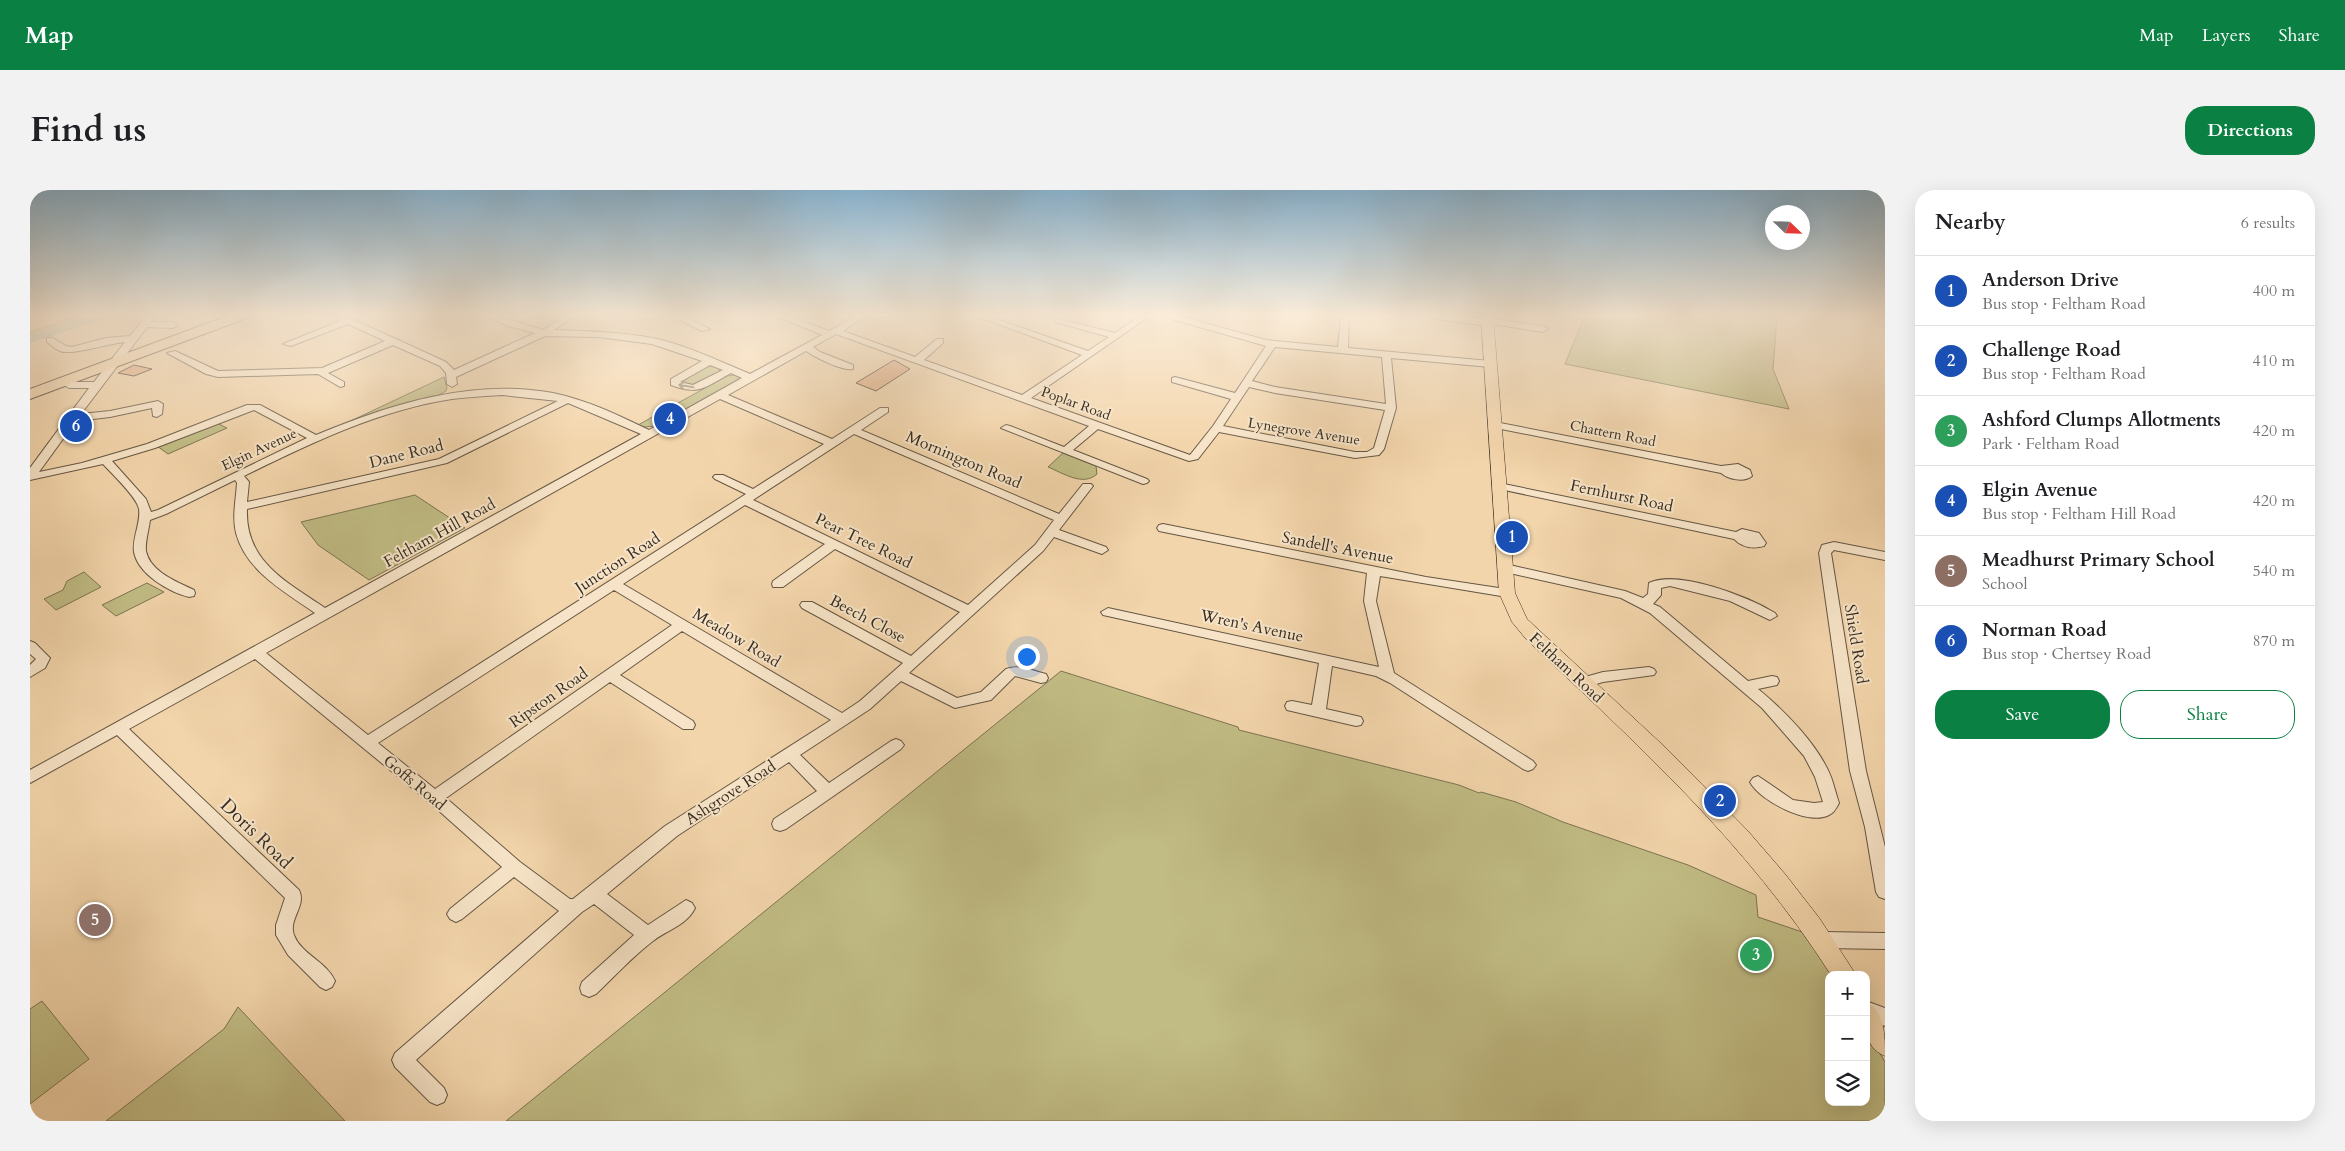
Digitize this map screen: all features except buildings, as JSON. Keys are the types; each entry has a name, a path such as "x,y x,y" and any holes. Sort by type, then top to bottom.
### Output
{"highway":[{"path":"30,399 69,385 131,358"},
{"path":"30,394 83,374 112,366"}],"main road":[{"name":"Feltham Road","path":"1490,358 1507,593 1520,622 1701,794 1753,850 1823,940 1842,971"},
{"path":"1868,1016 1885,1044"}],"street":[{"path":"30,476 118,358"},
{"path":"183,358 209,372 218,374 324,371 354,358"},
{"path":"430,358 443,364 452,375 450,397"},
{"path":"452,375 488,358"},
{"path":"703,358 748,377"},
{"name":"Feltham Hill Road","path":"30,777 783,358"},
{"path":"829,358 850,367"},
{"name":"Poplar Road","path":"909,358 1186,457 1196,455 1217,428"},
{"path":"1023,398 1082,358"},
{"path":"1217,428 1263,358"},
{"name":"Lynegrove Avenue","path":"1217,428 1244,435 1355,455 1375,453 1379,449 1391,408 1386,358"},
{"path":"1432,358 1490,364"},
{"path":"710,361 676,379 674,383 688,388 695,388 730,370"},
{"path":"324,371 323,374 340,384"},
{"path":"1176,380 1237,398"},
{"path":"1247,383 1275,390 1391,408"},
{"path":"69,385 90,384 95,387"},
{"name":"Elgin Avenue","path":"144,518 162,512 317,438 355,422 397,408 450,397 502,392 528,393 567,400 586,405 649,434"},
{"path":"720,395 832,443"},
{"name":"Dane Road","path":"242,507 443,461 567,400"},
{"path":"73,418 110,414 158,404 157,414"},
{"path":"30,476 105,460 151,446 246,408 256,407 317,438"},
{"name":"Junction Road","path":"367,743 884,410"},
{"path":"1065,451 1096,425"},
{"name":"Chattern Road","path":"1495,425 1725,470"},
{"path":"1006,428 1022,431 1065,451 1143,481"},
{"name":"Mornington Road","path":"853,430 1062,519"},
{"path":"105,460 142,501 145,510 140,550 146,565 161,578 189,593"},
{"path":"237,476 243,482 242,532 250,554 262,568 325,614"},
{"name":"Pear Tree Road","path":"719,477 748,496 834,544 970,611"},
{"name":"Ashgrove Road","path":"437,1095 402,1060 576,907 671,831 865,705 1039,548 1088,486"},
{"name":"Fernhurst Road","path":"1499,486 1738,536"},
{"name":"Sandell's Avenue","path":"1163,528 1374,570 1507,593"},
{"path":"1053,532 1102,550"},
{"path":"778,584 834,544"},
{"name":"Shield Road","path":"1885,556 1834,546 1826,548 1825,554 1858,771 1885,892"},
{"path":"1505,568 1625,595 1655,610 1767,704 1809,752 1823,776 1832,803 1826,810 1810,810 1786,805 1773,798 1758,782"},
{"path":"1374,570 1370,601 1388,676"},
{"path":"1644,604 1655,595 1654,586 1670,582 1731,596 1765,611"},
{"name":"Meadow Road","path":"613,584 843,720"},
{"name":"Beech Close","path":"807,605 912,662"},
{"name":"Wren's Avenue","path":"1108,612 1326,660 1388,676 1528,765"},
{"name":"Ripston Road","path":"435,798 682,624"},
{"path":"30,646 43,658 40,665 30,672"},
{"name":"Goffs Road","path":"256,652 435,798 514,867 566,906 576,907"},
{"path":"1318,712 1326,660"},
{"path":"899,674 955,703 986,696 1010,672 1017,671 1041,678"},
{"path":"1583,683 1603,677 1649,672"},
{"path":"610,675 688,725"},
{"path":"1747,686 1772,681"},
{"path":"1292,706 1356,721"},
{"name":"Doris Road","path":"119,728 292,895 294,904 284,929 287,941 326,981"},
{"path":"780,824 896,745"},
{"path":"789,753 828,792"},
{"path":"456,914 514,867"},
{"path":"594,894 647,936"},
{"path":"589,988 647,936 674,919 686,908"},
{"path":"1823,940 1885,941"},
{"path":"1870,1013 1885,1017"}],"shaded area":[{"path":"1567,358 1774,358 1773,369 1789,409 1565,364"},
{"path":"714,366 720,372 694,385 680,383 681,380 707,367"},
{"path":"734,375 739,377 737,380 655,426 645,427 638,425 727,376"},
{"path":"444,377 446,391 435,397 388,408 340,426"},
{"path":"215,422 227,428 168,454 157,446"},
{"path":"1063,453 1096,466 1097,474 1091,478 1079,479 1048,467"},
{"path":"415,495 465,528 369,580 318,545 301,522"},
{"path":"84,572 101,587 56,610 44,599 63,590 67,581"},
{"path":"147,583 164,592 116,616 102,605"},
{"path":"1061,671 1238,727 1239,730 1459,785 1479,793 1516,802 1563,822 1688,865 1756,895 1758,917 1814,936 1834,971 1825,971 1825,1106 1870,1106 1870,1036 1885,1062 1885,1121 506,1121"},
{"path":"42,1001 89,1059 30,1104 30,1009"},
{"path":"238,1007 345,1121 106,1121 224,1029"}],"place":[{"name":"Elgin Avenue","path":"670,419"},
{"name":"Norman Road","path":"76,426"},
{"name":"Anderson Drive","path":"1512,537"},
{"name":"Challenge Road","path":"1720,801"},
{"name":"Meadhurst Primary School","path":"95,920"},
{"name":"Ashford Clumps Allotments","path":"1756,955"}]}
